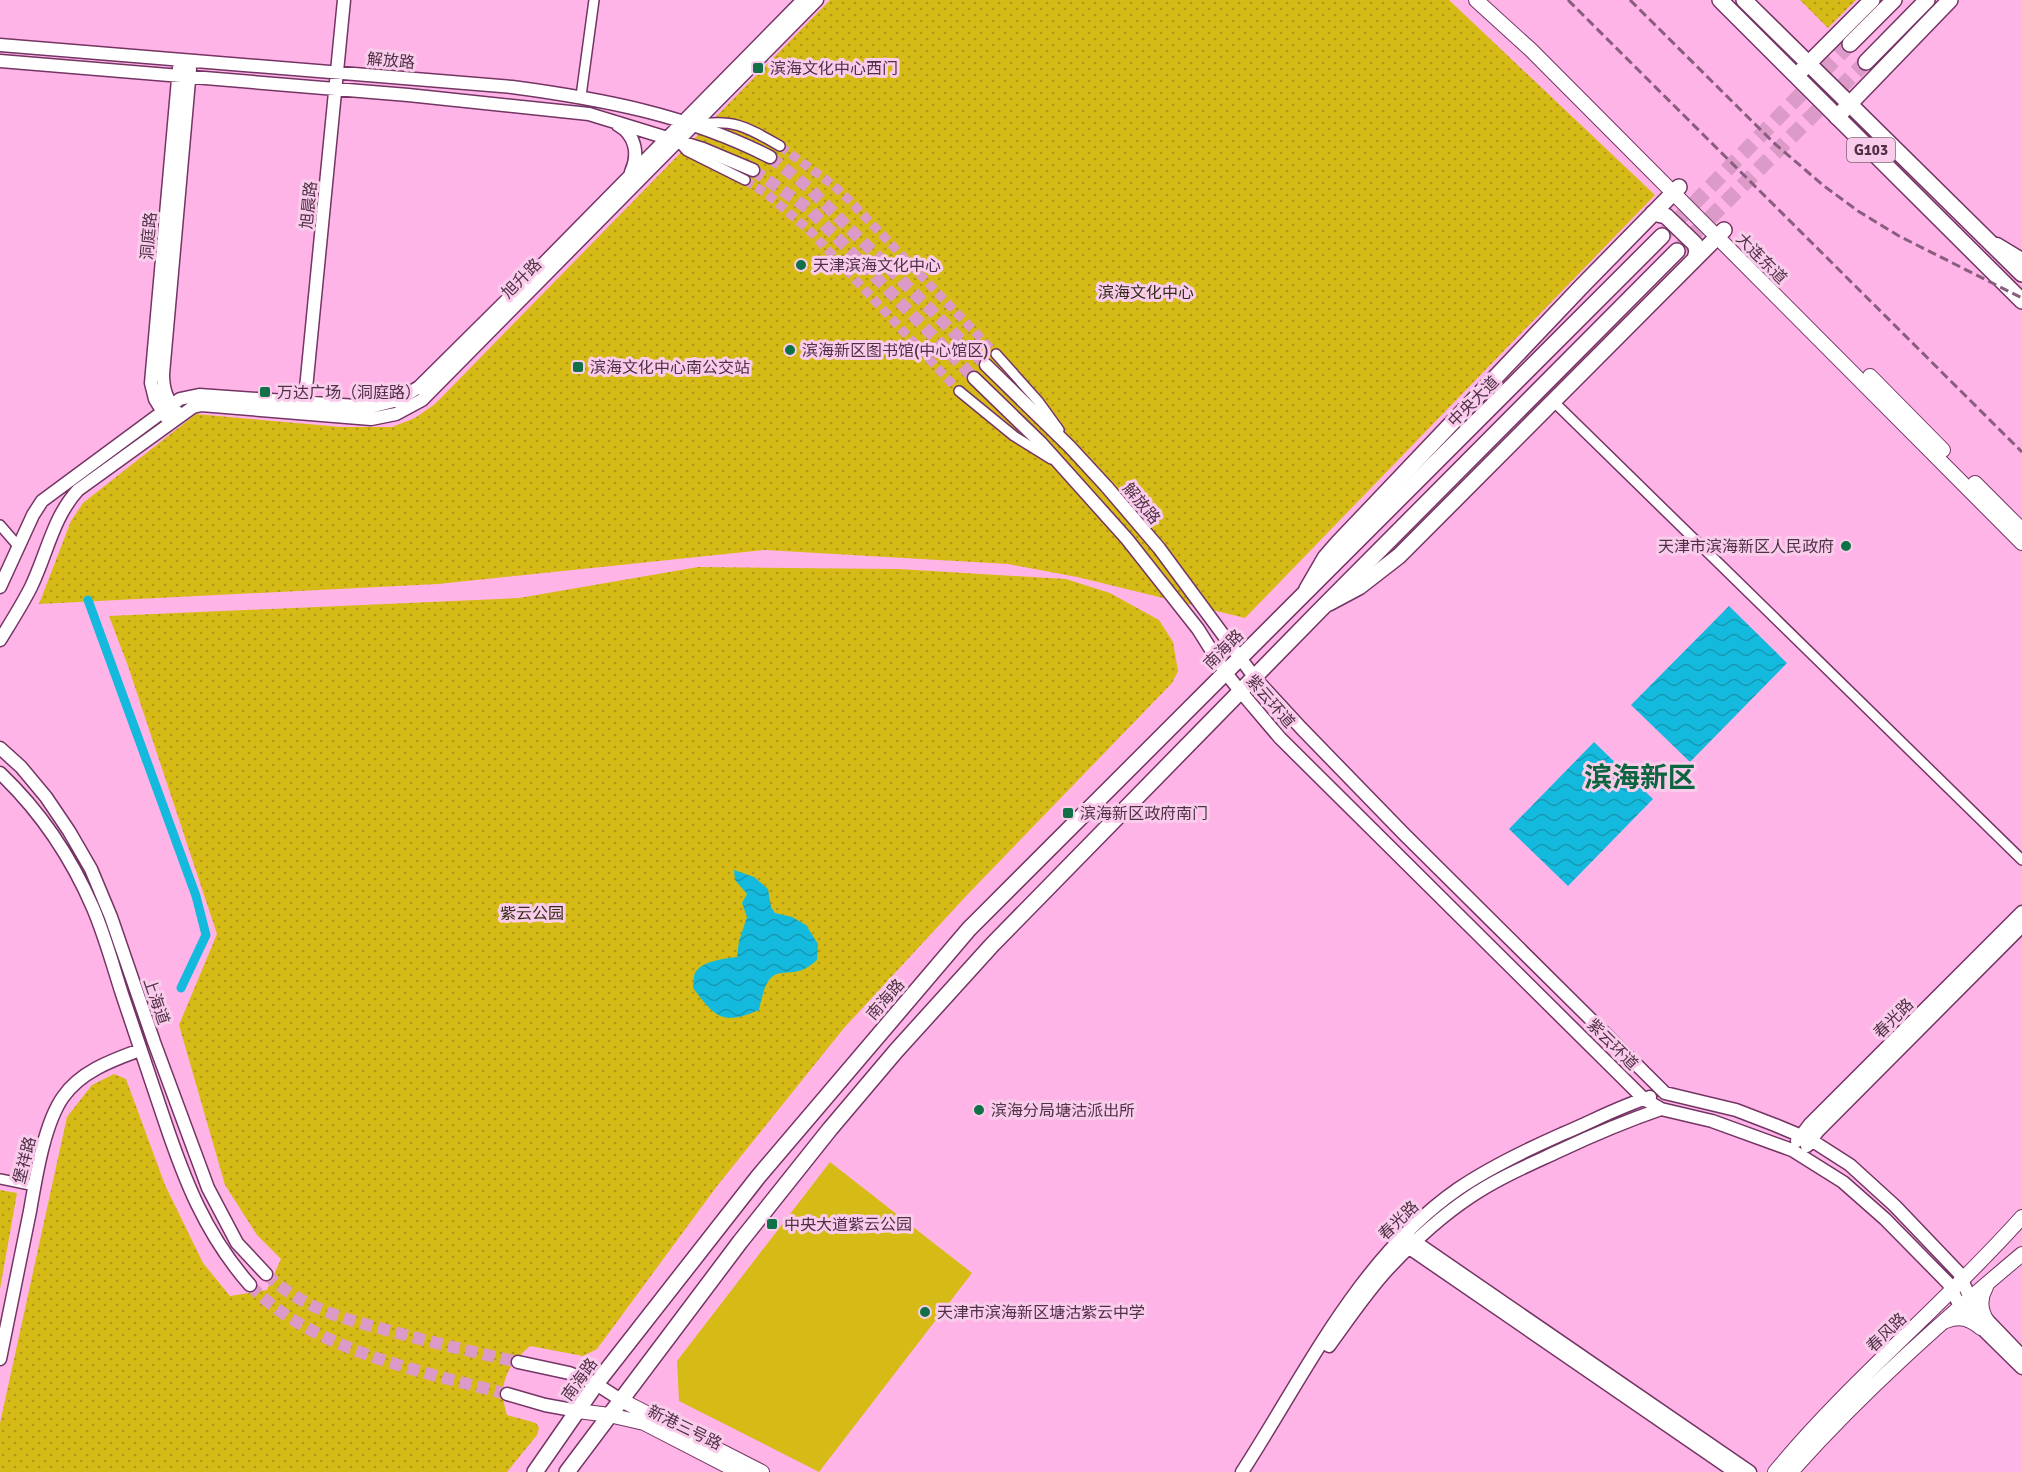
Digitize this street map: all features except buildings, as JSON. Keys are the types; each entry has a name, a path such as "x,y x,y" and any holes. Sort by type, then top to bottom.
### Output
{"main road":[{"name":"大连东道","path":"1476,0 1676,190 2022,530"},
{"name":"大连东道","path":"1488,0 1676,190"},
{"name":"G103","path":"1720,0 2022,301"},
{"name":"G103","path":"1744,0 2022,274"},
{"path":"1797,75 1872,0"},
{"path":"1850,44 1894,0"},
{"path":"1866,62 1927,0"},
{"path":"1837,117 1950,0"},
{"path":"1307,589 1316,572 1338,543 1676,190"},
{"path":"1653,213 1666,216 1695,244 1697,251 1695,259"},
{"name":"大连东道","path":"1720,233 2022,543"},
{"path":"1324,606 1359,587 1399,555 1720,233"},
{"name":"中央大道","path":"1307,589 1498,402 1662,236"},
{"path":"567,1472 740,1242 896,1051 1000,937 1324,606 1677,251"},
{"name":"南海路","path":"535,1472 596,1384 758,1177 969,929 1307,589"},
{"name":"春风路","path":"1775,1472 1837,1404 1964,1280 2022,1218"},
{"name":"春风路","path":"1791,1472 1858,1401 2022,1252"},
{"path":"1945,1322 1961,1318 1984,1324 1981,1301 1983,1292 1991,1281"},
{"name":"新港三号路","path":"621,1400 762,1472"},
{"name":"新港三号路","path":"578,1411 644,1423 739,1472"}],"street":[{"name":"旭晨路","path":"305,408 344,0"},
{"path":"581,96 594,0"},
{"name":"旭升路","path":"305,408 371,419 405,410 422,400 674,140 803,0"},
{"name":"旭升路","path":"688,123 817,0"},
{"name":"解放路","path":"0,45 512,87 581,96 688,123 737,141 770,157"},
{"name":"解放路","path":"0,61 336,89 589,114 722,156 749,175"},
{"name":"洞庭路","path":"171,414 155,399 151,383 185,61"},
{"path":"606,119 623,128 633,141 635,159 627,179"},
{"path":"688,123 717,121 728,123 748,129 780,146"},
{"name":"旭升路","path":"171,414 201,405 350,407 379,406 398,400 427,380 627,179 674,140"},
{"path":"1983,236 2022,259"},
{"path":"996,354 1038,401 1070,447"},
{"name":"解放路","path":"986,365 1070,447 1159,548 1255,678"},
{"path":"974,378 1026,428 1163,584 1198,629 1225,672"},
{"path":"959,391 1014,436 1058,463"},
{"path":"1554,402 2022,860"},
{"path":"0,587 33,515 42,501 171,414"},
{"path":"0,640 31,587 69,500 78,490 171,414"},
{"path":"0,525 20,547"},
{"name":"紫云环道","path":"1225,672 1280,738 1644,1099 1661,1109 1712,1121 1797,1152 1860,1196 1930,1264 2022,1368"},
{"name":"紫云环道","path":"1255,678 1404,834 1665,1093 1736,1110 1806,1138 1850,1165 1950,1263 1964,1280 1966,1304"},
{"name":"上海道","path":"0,748 21,767 46,798 91,869 111,917 208,1188 237,1242 266,1274"},
{"name":"上海道","path":"0,773 37,813 73,868 93,909 175,1152 198,1210 222,1250 250,1285"},
{"name":"春光路","path":"1797,1152 1819,1115 2022,912"},
{"name":"春光路","path":"1806,1138 1818,1131 2022,926"},
{"name":"堡祥路","path":"0,1359 34,1186 54,1112 63,1096 84,1076 97,1068 141,1050"},
{"name":"春光路","path":"1251,1472 1322,1354 1435,1206 1458,1189 1521,1153 1644,1099 1665,1093"},
{"name":"春光路","path":"1242,1472 1340,1316 1379,1262 1501,1178 1625,1121 1661,1109"},
{"path":"0,1179 34,1186"},
{"path":"1989,1254 2022,1224"},
{"path":"1407,1242 1735,1472"},
{"path":"1407,1242 1750,1472"},
{"name":"紫云环道","path":"1984,1324 2022,1356"},
{"path":"518,1362 570,1373 596,1384 621,1400"},
{"path":"507,1394 545,1405 578,1411"}],"green space":[{"name":"滨海文化中心","path":"830,0 1449,0 1655,195 1245,618 1077,577 1008,564 765,550 438,584 39,604 71,521 83,503 196,414 341,427 392,427 415,418 435,404"},
{"path":"1800,0 1856,0 1828,28"},
{"name":"紫云公园","path":"698,567 899,569 1066,579 1110,593 1159,620 1173,642 1178,671 1172,683 968,894 844,1028 717,1186 597,1349 583,1356 530,1346 515,1361 506,1376 504,1385 504,1404 507,1415 536,1423 539,1428 537,1435 507,1472 0,1472 0,1423 67,1117 92,1085 114,1074 126,1079 165,1185 203,1263 230,1296 267,1290 281,1259 257,1235 225,1185 179,1025 217,934 128,666 109,616 519,598"},
{"path":"830,1162 972,1273 819,1472 679,1401 677,1361"},
{"path":"0,1190 17,1193 0,1289"}],"water":[{"path":"1729,606 1787,663 1690,762 1631,705"},
{"path":"1594,742 1653,799 1568,886 1509,829"},
{"path":"734,870 754,877 768,889 771,907 775,913 792,917 806,925 818,944 817,960 806,968 775,975 769,981 759,1010 728,1018 720,1016 707,1006 693,988 695,973 703,965 737,957 739,941 747,917 742,903 747,894 735,880"}],"waterway":[{"path":"88,600 196,896 206,935 181,988"}],"tunnel":[{"path":"1662,236 1850,44"},
{"path":"1677,251 1866,62"},
{"path":"780,146 847,198 996,354"},
{"path":"770,157 809,188 986,365"},
{"path":"753,170 809,209 974,378"},
{"path":"745,180 767,194 810,231 959,391"},
{"path":"266,1274 296,1297 344,1318 518,1362"},
{"path":"250,1285 275,1307 304,1326 336,1342 405,1367 507,1394"}],"railway":[{"path":"1568,0 2022,452"},
{"path":"1630,0 1774,143 1824,186 1858,211 1899,236 2022,298"}],"place":[{"name":"滨海文化中心西门","path":"758,68"},
{"name":"天津滨海文化中心","path":"801,265"},
{"name":"滨海新区图书馆(中心馆区)","path":"790,350"},
{"name":"滨海文化中心南公交站","path":"578,367"},
{"name":"万达广场（洞庭路）","path":"265,392"},
{"name":"天津市滨海新区人民政府","path":"1846,546"},
{"name":"滨海新区政府南门","path":"1068,813"},
{"name":"滨海分局塘沽派出所","path":"979,1110"},
{"name":"中央大道紫云公园","path":"772,1224"},
{"name":"天津市滨海新区塘沽紫云中学","path":"925,1312"}],"district":[{"name":"滨海新区","path":"1640,777"}]}
